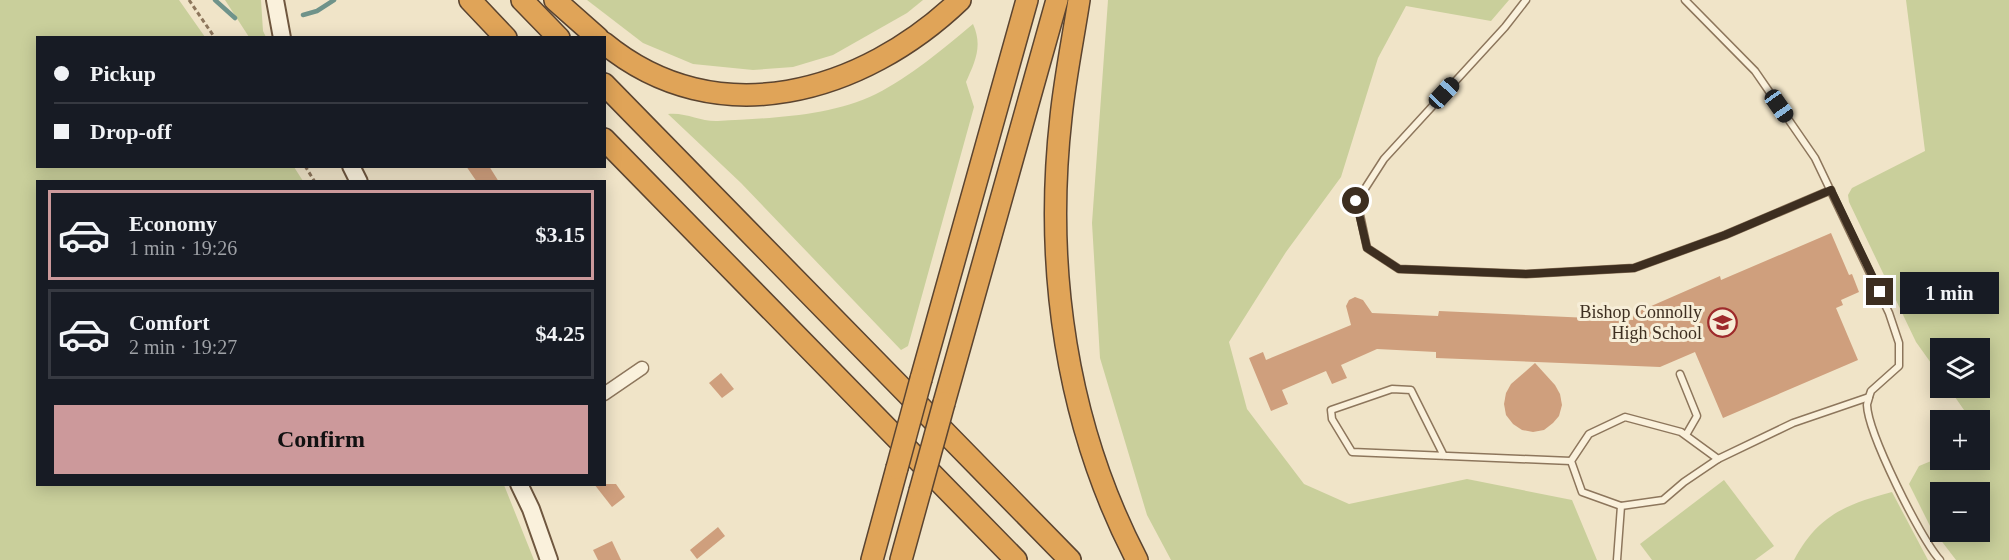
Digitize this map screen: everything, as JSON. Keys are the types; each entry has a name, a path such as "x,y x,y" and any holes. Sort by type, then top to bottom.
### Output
{"highway":[{"path":"470,0 504,36"},
{"path":"522,0 557,36"},
{"path":"555,0 596,36"},
{"path":"606,44 645,70 681,85 732,94 758,95 786,92 839,79 881,60 932,25 960,0"},
{"path":"872,560 1027,0"},
{"path":"901,560 1057,0"},
{"path":"1079,0 1058,144 1055,224 1060,304 1071,374 1086,435 1113,510 1137,560"},
{"path":"606,86 1070,560"},
{"path":"606,141 1016,560"}],"street":[{"path":"275,0 282,36"},
{"path":"606,393 642,368"},
{"path":"520,486 531,509 549,560"}],"lane":[{"path":"1526,0 1505,27 1384,159 1356,201 1367,248 1399,269 1526,274 1634,268 1725,235 1831,190"},
{"path":"1685,0 1755,71 1815,158 1889,313 1899,343 1899,366 1871,391 1867,404 1876,437 1917,525 1940,560"},
{"path":"1680,374 1696,416 1686,435"},
{"path":"1444,456 1411,390 1392,389 1331,410 1332,419 1352,452 1444,456 1571,461"},
{"path":"1571,461 1582,492 1621,506 1663,500 1684,482 1718,459 1793,423 1869,397"},
{"path":"1571,461 1589,434 1625,417 1681,432 1718,459"},
{"path":"1617,560 1621,506"}],"path":[{"path":"189,0 213,36"}],"green space":[{"path":"0,0 179,0 204,36 36,36 36,168 295,168 302,180 36,180 36,486 504,486 534,560 0,560"},
{"path":"225,0 261,0 263,31 266,36 248,36"},
{"path":"587,0 923,0 907,13 833,55 793,67 753,70 693,64 643,43"},
{"path":"1108,0 1509,0 1491,21 1406,6 1378,58 1341,177 1286,252 1229,342 1247,409 1304,484 1349,504 1467,479 1572,500 1597,560 1171,560 1147,515 1100,358 1092,223"},
{"path":"1906,0 2009,0 2009,560 1956,560 1942,542 1990,542 1990,482 1930,482 1930,526 1909,484 1919,466 1930,462 1930,470 1990,470 1990,410 1964,410 1956,398 1990,398 1990,338 1930,338 1930,362 1916,342 1849,202 1848,195 1852,188 1925,151"},
{"path":"973,24 978,47 966,82 974,107 908,346 901,350 741,183 668,114 681,114 718,121 758,119 819,112 858,102 901,79"},
{"path":"1724,480 1774,546 1755,560 1652,560 1640,544"},
{"path":"1892,492 1928,560 1794,560 1813,532 1834,514 1847,507"}],"building":[{"path":"467,168 490,168 498,180 476,180"},
{"path":"1831,233 1859,292 1841,300 1843,305 1836,308 1858,360 1723,418 1695,352 1660,367 1436,358 1436,352 1377,349 1341,365 1347,378 1332,384 1326,371 1282,390 1288,404 1271,411 1249,358 1263,352 1266,360 1351,325 1346,306 1349,300 1355,297 1363,300 1372,313 1438,316 1439,311 1633,320 1633,314 1720,276 1721,280"},
{"path":"1535,363 1555,385 1562,405 1559,416 1553,423 1544,430 1533,432 1522,430 1513,424 1506,415 1504,404 1511,384"},
{"path":"721,373 734,389 722,398 709,383"},
{"path":"616,484 625,497 612,507 596,486"},
{"path":"718,527 725,536 697,559 690,550"},
{"path":"612,541 621,560 598,560 593,550"}],"waterway":[{"path":"215,0 235,18"},
{"path":"303,15 317,11 334,0"}],"place":[{"name":"Bishop Connolly High School","path":"1723,322"}],"route":[{"path":"1356,201 1367,248 1399,269 1526,274 1634,268 1725,235 1831,190 1880,292"}]}
